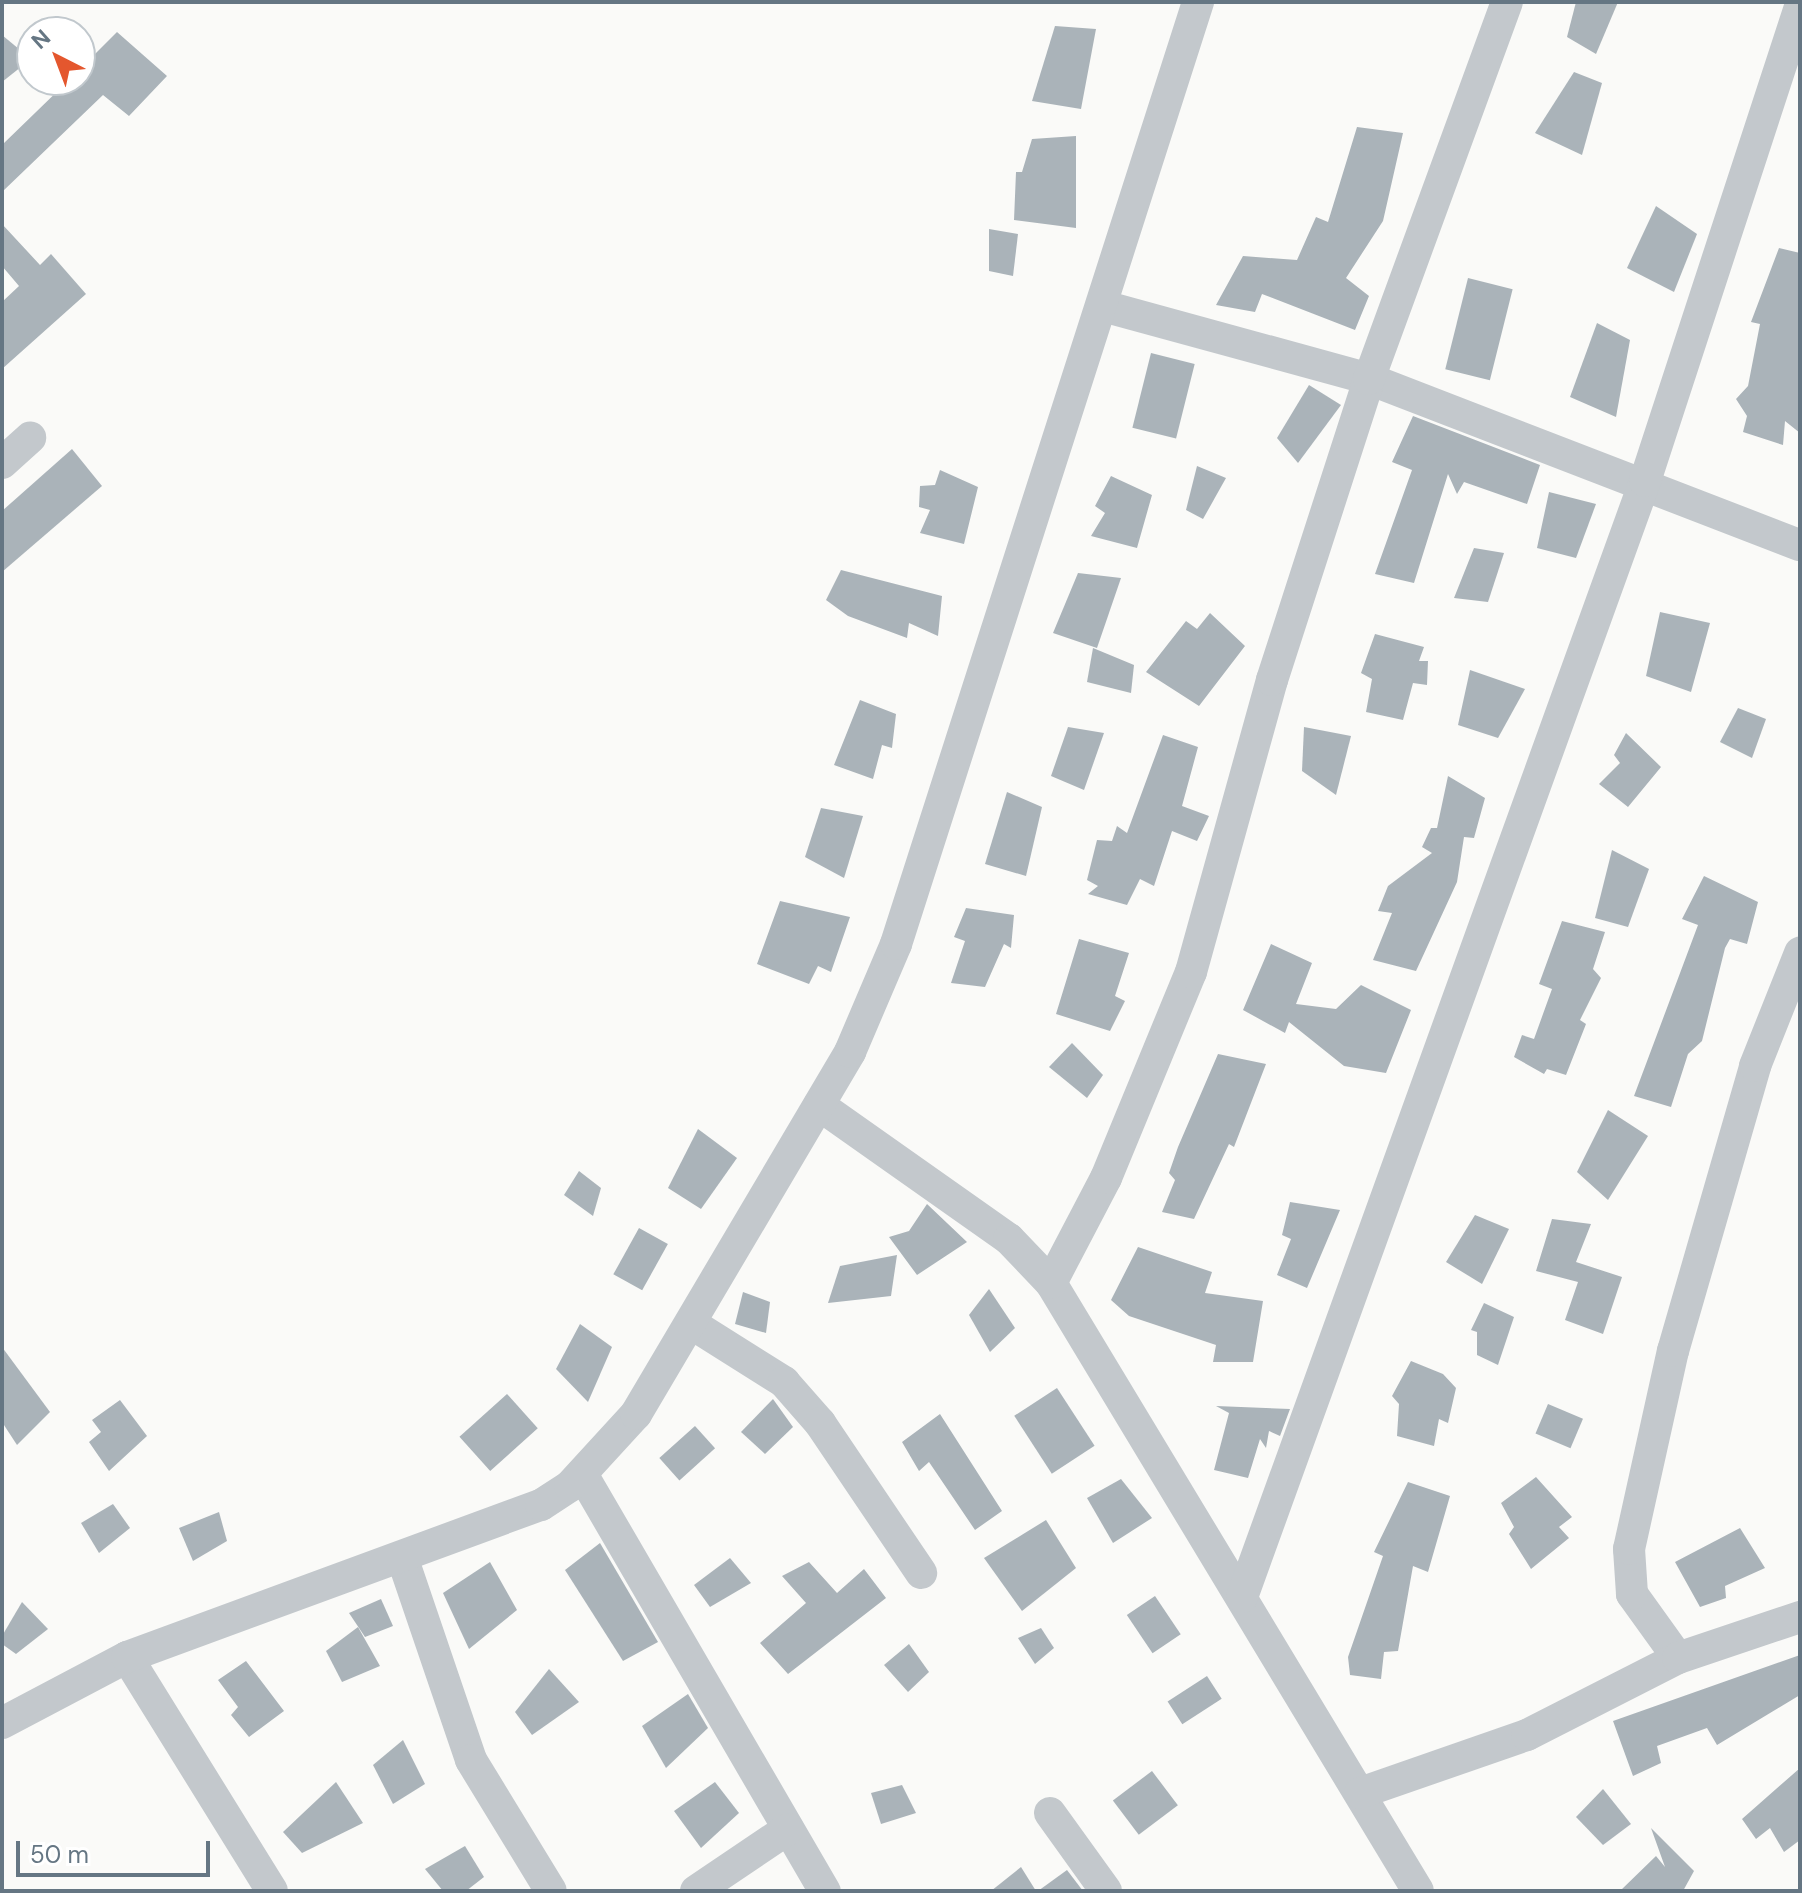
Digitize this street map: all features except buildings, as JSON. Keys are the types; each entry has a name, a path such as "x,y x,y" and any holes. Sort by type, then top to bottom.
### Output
{"street":[{"path":"2,1723 127,1657 541,1505 582,1474 636,1414 692,1324 850,1052 906,915 1198,2"},
{"path":"1051,1283 1106,1178 1191,972 1272,680 1369,379 1507,2"},
{"path":"1242,1597 1645,481 1800,8"},
{"path":"1103,306 1369,379 1645,481 1800,545"},
{"path":"2,463 30,438"},
{"path":"1678,1658 1632,1594 1629,1549 1673,1351 1746,1096 1800,953"},
{"path":"819,1105 1009,1239 1051,1283 1418,1891"},
{"path":"692,1324 784,1382 820,1423 921,1573"},
{"path":"582,1474 825,1891"},
{"path":"402,1557 471,1760 551,1891"},
{"path":"1360,1793 1527,1735 1678,1658 1800,1617"},
{"path":"127,1657 272,1891"},
{"path":"1050,1813 1106,1891"},
{"path":"696,1891 788,1829"}]}
